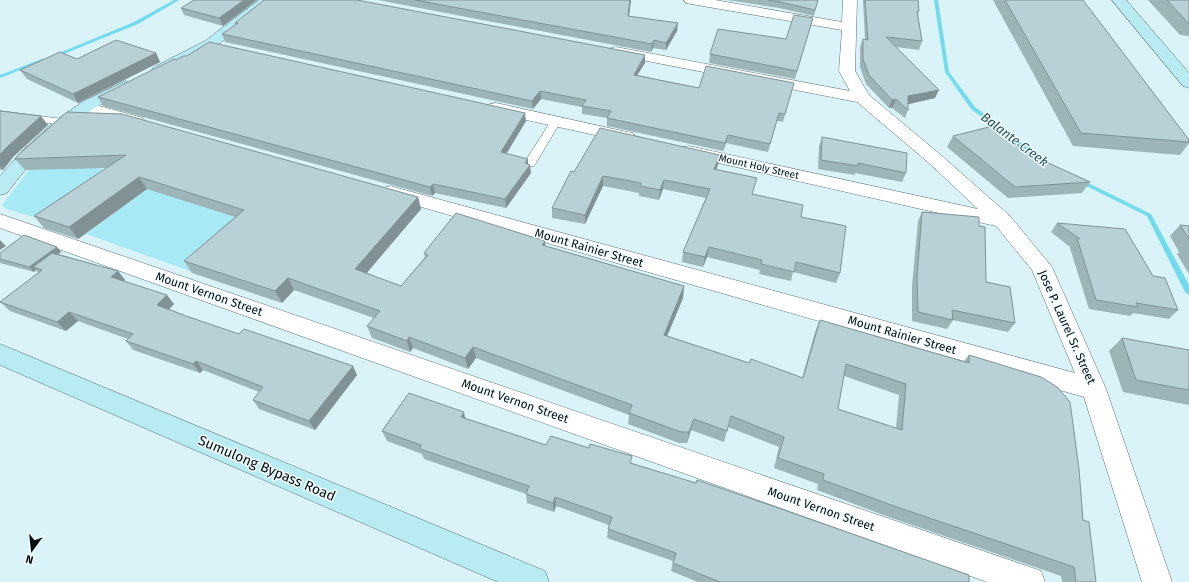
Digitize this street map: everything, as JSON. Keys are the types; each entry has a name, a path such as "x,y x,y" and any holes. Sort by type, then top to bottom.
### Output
{"street":[{"path":"0,189 20,162 63,122 85,107 210,44 267,0"},
{"path":"691,0 849,27"},
{"name":"Jose P. Laurel Sr. Street","path":"850,0 847,71 862,98 936,160 1003,221 1041,267 1094,389 1156,582"},
{"path":"1119,0 1189,83"},
{"path":"210,44 233,49"},
{"path":"606,49 862,98"},
{"path":"480,104 641,140"},
{"path":"85,107 154,127"},
{"name":"Mount Holy Street","path":"672,147 1003,221"},
{"name":"Mount Rainier Street","path":"370,187 1094,389"},
{"name":"Mount Vernon Street","path":"0,220 1030,582"},
{"name":"Sumulong Bypass Road","path":"0,354 534,582"}],"lane":[{"path":"0,114 63,122"},
{"path":"530,163 556,121"}],"shaded area":[{"path":"90,165 121,175 52,222 6,209 2,205 29,170"},
{"path":"148,188 250,222 193,272 86,234"}],"building":[{"path":"194,0 244,0 219,18 181,8"},
{"path":"264,0 357,0 645,55 634,75 699,88 706,66 794,83 785,114 779,113 770,144 728,135 725,143 607,118 611,111 582,106 586,100 540,91 532,101 222,34 238,23 235,23"},
{"path":"415,0 630,0 628,16 678,23 666,43 654,40 652,44"},
{"path":"768,0 818,0 815,10"},
{"path":"865,0 918,0 919,11 917,11 922,41 886,37 939,90 908,96 908,110 896,99 892,100 869,75 863,59 863,39 868,40"},
{"path":"1005,0 1083,0 1189,142 1081,133"},
{"path":"1167,0 1189,0 1189,23 1188,23"},
{"path":"794,15 813,18 797,71 710,54 718,29 786,39"},
{"path":"116,40 156,53 73,94 20,70 60,52 77,59"},
{"path":"209,42 525,113 501,152 528,159 525,163 530,165 505,199 433,184 430,187 98,97 174,59 176,60 183,56 187,56"},
{"path":"0,111 41,116 0,155"},
{"path":"67,112 122,114 418,197 355,269 401,286 428,255 424,253 456,213 545,241 542,245 684,286 664,335 749,363 751,359 803,378 820,320 969,363 969,355 1041,377 1057,387 1070,402 1079,469 1083,520 1089,522 1096,582 1076,582 1074,567 894,506 823,480 824,474 778,458 784,437 731,416 727,431 694,419 689,432 681,432 629,413 632,405 473,347 465,358 409,337 407,341 367,326 380,311 288,278 275,291 184,261 244,210 139,177 69,227 34,216 126,155 15,159","holes":["846,364 906,384 902,430 838,409"]},
{"path":"993,126 1031,155 1090,182 1015,187 953,136"},
{"path":"600,128 720,155 714,169 757,178 752,194 803,205 801,217 846,226 840,273 796,262 794,272 761,264 762,260 709,247 705,257 683,252 710,189 664,180 660,190 640,186 641,183 603,176 585,215 552,208 571,171 574,172"},
{"path":"822,137 907,153 906,173 858,163 858,166 821,160"},
{"path":"922,212 979,217 979,226 985,227 986,282 1010,287 1015,323 952,310 953,320 918,312 917,277"},
{"path":"1057,223 1125,229 1153,276 1165,278 1178,310 1136,303 1138,307 1096,300 1077,238 1080,239"},
{"path":"1180,225 1189,226 1189,239"},
{"path":"24,235 57,247 29,267 0,259 0,253"},
{"path":"52,253 118,271 111,277 167,295 157,305 186,316 239,334 244,329 353,366 309,421 253,400 263,387 196,361 193,364 126,341 133,334 69,312 57,322 0,302 42,270 33,267"},
{"path":"1122,338 1189,350 1189,390 1136,380"},
{"path":"409,393 464,412 461,417 546,445 551,436 589,448 590,444 632,456 630,463 696,483 697,480 787,511 969,575 969,582 720,582 673,563 676,553 608,529 612,517 555,497 553,503 526,494 529,486 420,449 421,445 382,431"}],"waterway":[{"path":"54,56 136,23 177,0"},
{"name":"Balante Creek","path":"936,0 947,72 973,108 1047,165"},
{"path":"0,77 44,60"},
{"name":"Balante Creek","path":"1080,181 1149,215 1189,292"}]}
